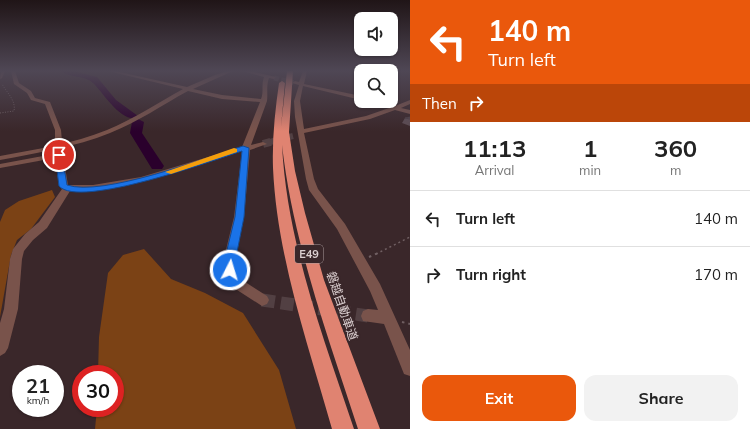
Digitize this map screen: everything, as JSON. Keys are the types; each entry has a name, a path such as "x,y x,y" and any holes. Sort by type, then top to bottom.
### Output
{"highway":[{"name":"E49","path":"277,91 278,104 276,132 278,170 282,202 299,279 343,429"},
{"name":"磐越自動車道","path":"294,91 285,132 290,171 298,213 317,280 369,429"}],"street":[{"path":"28,91 33,99 48,103 58,130 59,139"},
{"path":"0,158 89,139 123,124 184,91"},
{"path":"191,91 222,97 264,101"},
{"path":"262,300 238,284 230,270 229,262 239,217 246,148 264,101 266,91"},
{"path":"297,91 299,134 314,190 341,227 360,260 410,368"},
{"path":"337,91 354,96"},
{"path":"398,106 410,102"},
{"path":"299,134 368,118 393,108"},
{"path":"398,108 410,112"},
{"path":"0,166 59,155 62,184 67,188 102,188 129,183 263,144"},
{"path":"0,348 11,309 16,259 19,249 29,237 43,226 67,188"},
{"path":"368,316 388,318"}],"path":[{"path":"0,113 14,111 15,107 12,98 5,91"},
{"path":"360,260 410,237"}],"shaded area":[{"path":"52,190 55,197 31,229 17,240 11,255 0,317 0,222 5,210 19,201"},
{"path":"144,249 171,279 205,293 243,313 279,370 296,429 95,429 96,417 124,417 124,365 98,365 99,337 108,273 123,255"}],"waterway":[{"path":"105,91 113,102 133,116"},
{"path":"138,122 136,133 157,166"}],"tunnel":[{"path":"270,142 293,136"},
{"path":"59,139 59,155"},
{"path":"263,144 274,141"},
{"path":"262,300 368,316"}],"slow traffic":[{"path":"169,172 234,150"}],"route":[{"path":"59,155 63,186 67,188 85,189 102,188 154,177 237,149 246,148 239,217 229,262 230,270"}]}
